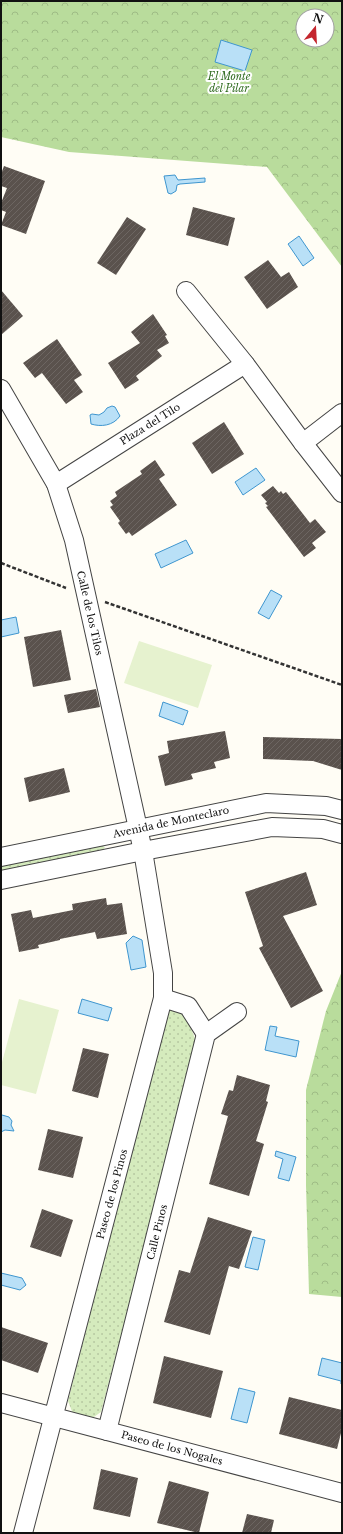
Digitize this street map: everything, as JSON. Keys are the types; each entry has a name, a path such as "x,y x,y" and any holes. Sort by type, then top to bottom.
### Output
{"street":[{"path":"186,291 245,364 342,493"},
{"name":"Plaza del Tilo","path":"56,484 245,364"},
{"name":"Calle de los Tilos","path":"1,389 56,484 74,540 143,851"},
{"path":"303,443 342,413"},
{"name":"Avenida de Monteclaro","path":"1,857 266,803 326,806 342,810"},
{"path":"1,880 143,851 272,827 323,829 342,834"},
{"name":"Paseo de los Pinos","path":"23,1533 163,998 163,973 143,851"},
{"path":"163,998 188,1006 206,1034 237,1012"},
{"name":"Calle Pinos","path":"107,1431 206,1034"},
{"name":"Paseo de los Nogales","path":"1,1403 342,1492"}],"path":[{"path":"1,563 342,686"}],"green space":[{"name":"El Monte del Pilar","path":"1,1 342,1 342,267 267,167 69,152 1,137"},
{"path":"139,641 212,665 198,708 124,683"},
{"path":"99,844 105,847 101,853 1,874 1,864"},
{"path":"342,971 342,1297 309,1294 306,1185 306,1090 326,1011"},
{"path":"19,999 59,1010 36,1094 1,1085 1,1066"},
{"path":"168,1008 182,1012 189,1023 197,1044 101,1412 91,1419 73,1414 68,1401"}],"water":[{"path":"221,40 252,50 245,71 215,62"},
{"path":"175,175 178,180 205,178 205,182 177,185 176,191 171,194 168,193 164,176"},
{"path":"299,236 314,258 303,266 288,244"},
{"path":"112,406 115,407 120,416 114,422 107,425 91,424 90,415 99,415 107,408"},
{"path":"256,468 265,480 243,495 235,482"},
{"path":"186,540 193,553 161,568 155,554"},
{"path":"271,590 282,596 269,619 258,613"},
{"path":"16,617 19,633 1,637 1,620"},
{"path":"163,702 188,711 183,725 159,716"},
{"path":"133,936 142,940 146,967 131,970 126,943"},
{"path":"82,999 112,1008 108,1021 78,1013"},
{"path":"270,1026 277,1027 275,1036 299,1041 296,1057 265,1050"},
{"path":"2,1115 9,1117 12,1121 11,1125 14,1131 5,1130 1,1132"},
{"path":"276,1151 296,1157 289,1181 278,1178 283,1159 275,1156"},
{"path":"253,1237 265,1240 258,1270 245,1267"},
{"path":"1,1273 22,1278 26,1285 20,1290 1,1285"},
{"path":"322,1358 342,1363 342,1384 341,1381 318,1375"},
{"path":"239,1388 255,1392 247,1423 231,1419"}],"building":[{"path":"4,166 45,181 26,234 1,225 6,212 1,210 1,203 7,188 1,186 1,174"},
{"path":"193,207 235,218 228,246 186,235"},
{"path":"127,217 146,229 116,275 97,263"},
{"path":"268,260 281,277 289,272 298,287 267,309 244,277"},
{"path":"1,290 23,316 1,335"},
{"path":"153,314 167,335 165,336 169,343 157,350 162,356 136,376 139,380 125,389 108,363 140,343 131,332"},
{"path":"57,339 82,375 74,380 83,392 66,404 42,373 35,378 23,363"},
{"path":"224,422 244,454 212,474 192,443"},
{"path":"155,460 165,475 159,479 177,505 132,536 129,532 126,534 118,523 120,521 110,507 113,505 110,501 117,496 115,492 142,474 140,471"},
{"path":"273,486 279,493 281,491 283,494 286,492 310,523 315,519 326,532 312,543 316,548 304,557 266,507 268,506 265,503 267,502 261,495"},
{"path":"61,630 71,680 33,687 24,637"},
{"path":"96,689 100,707 68,713 64,695"},
{"path":"225,731 230,758 214,762 216,768 191,774 193,779 165,786 158,756 169,753 167,741"},
{"path":"263,737 342,739 342,770 313,761 263,759"},
{"path":"64,768 70,792 29,802 24,778"},
{"path":"306,872 317,905 283,916 323,991 291,1008 259,948 263,946 245,892"},
{"path":"106,898 107,905 122,903 127,934 97,939 95,932 60,939 38,945 39,948 19,952 11,914 31,910 33,918 73,910 72,904"},
{"path":"83,1048 109,1054 98,1098 72,1091"},
{"path":"237,1075 270,1085 266,1101 268,1102 256,1141 264,1144 249,1196 209,1184 228,1116 221,1114 229,1090 233,1091"},
{"path":"48,1129 83,1137 73,1178 38,1170"},
{"path":"42,1209 73,1220 61,1257 30,1247"},
{"path":"208,1217 252,1231 239,1269 229,1266 210,1335 164,1322 179,1270 190,1273"},
{"path":"1,1327 48,1343 38,1373 1,1360"},
{"path":"164,1356 223,1371 211,1418 153,1403"},
{"path":"289,1397 342,1410 342,1429 337,1449 279,1434"},
{"path":"101,1469 138,1478 130,1517 93,1509"},
{"path":"169,1481 209,1492 199,1533 157,1523"},
{"path":"247,1514 274,1520 271,1533 242,1533"}]}
